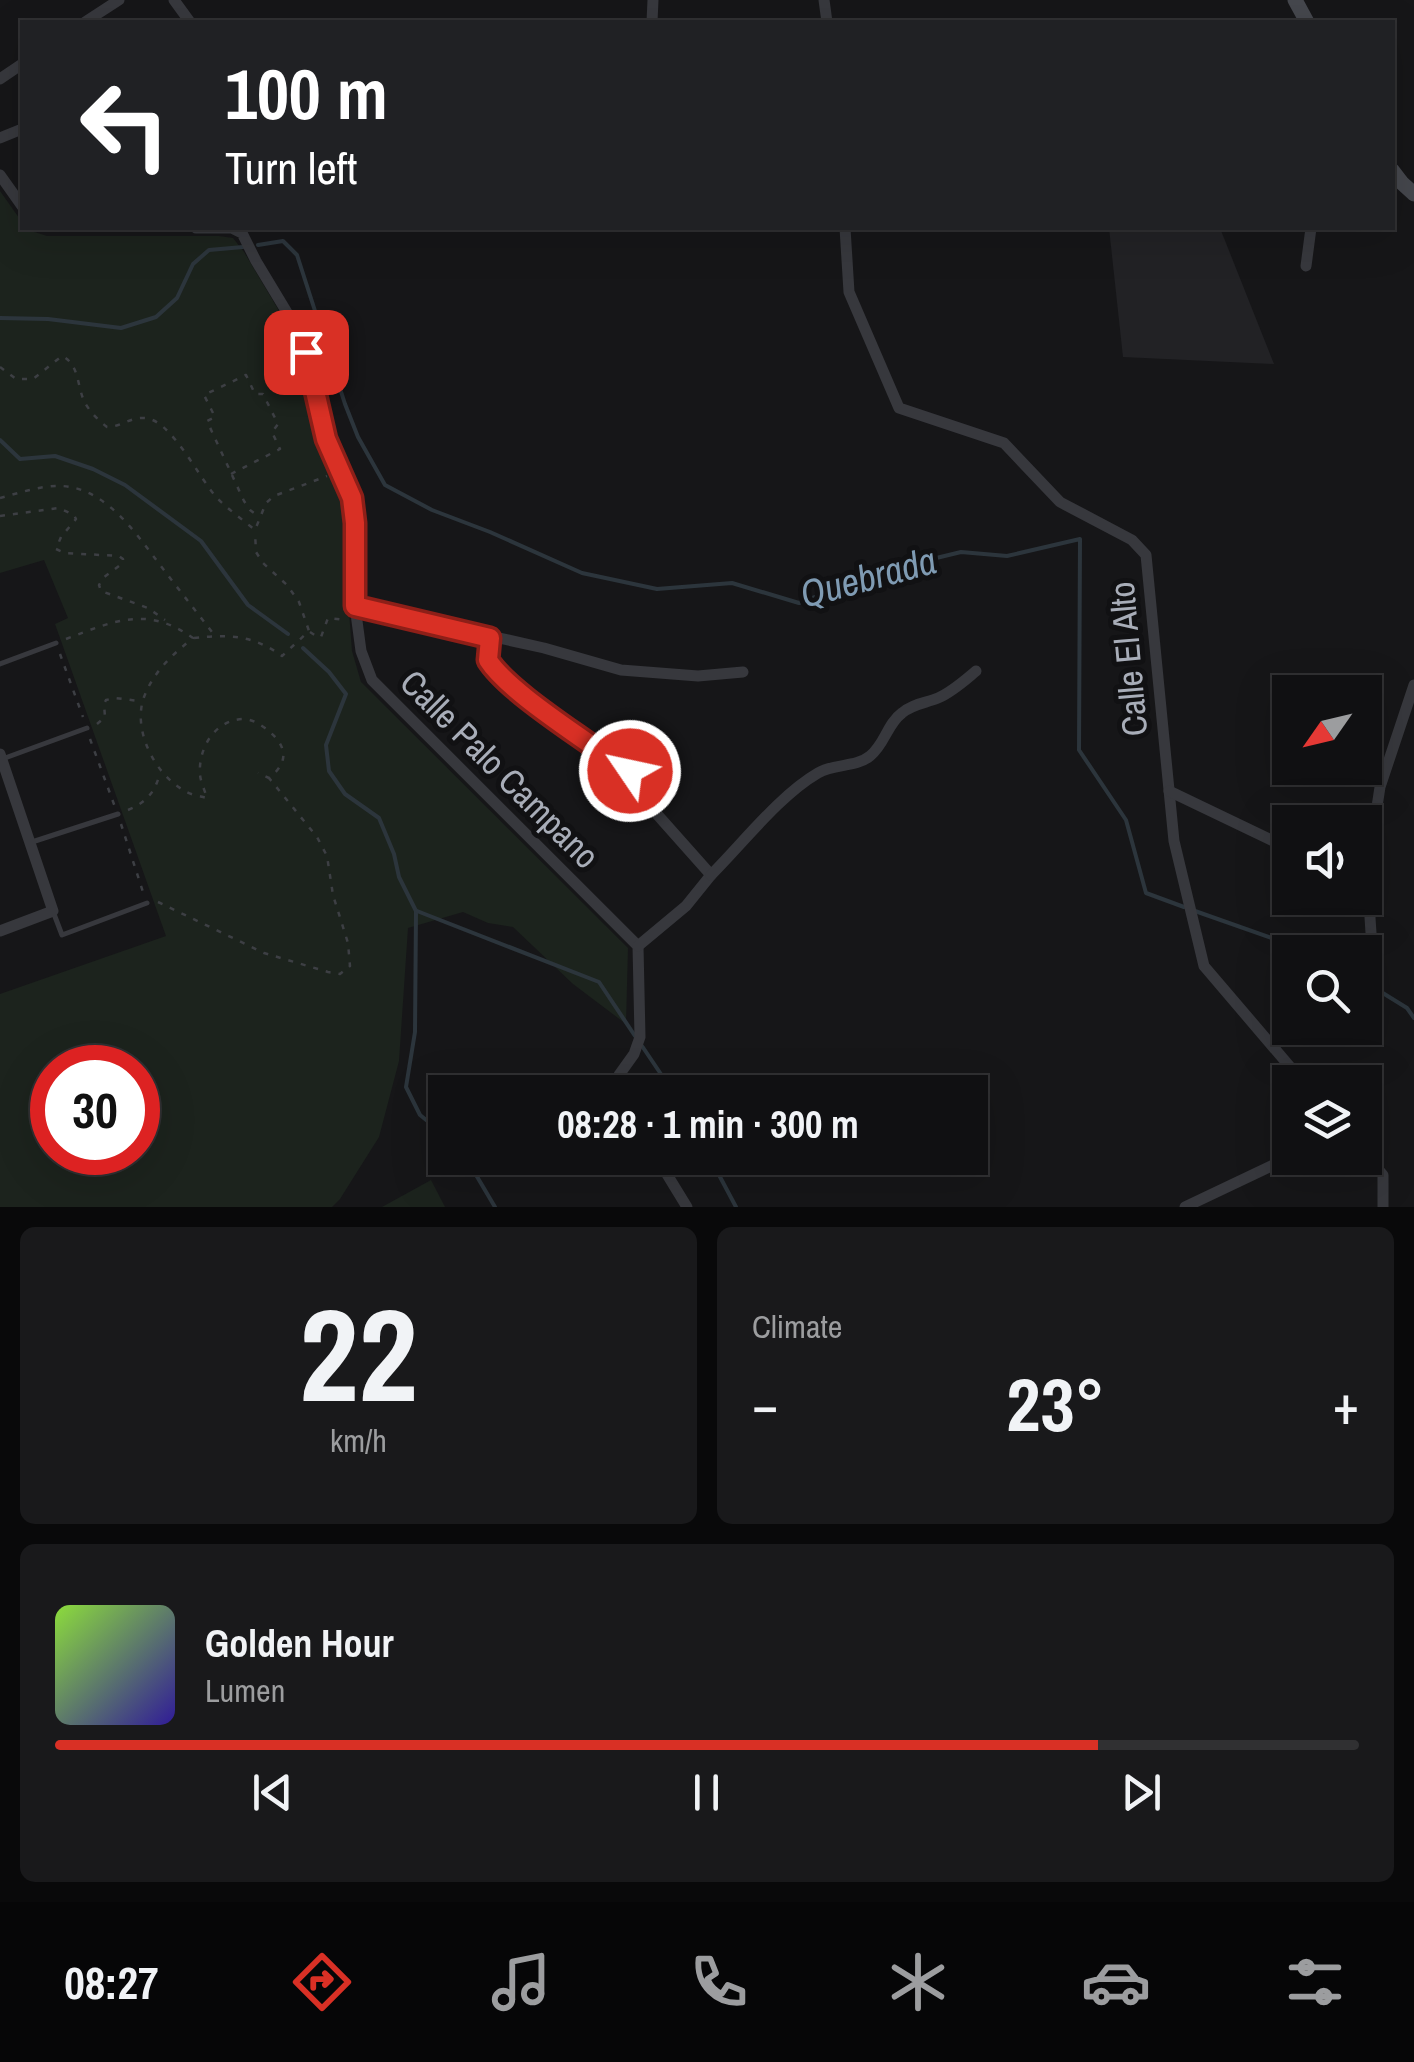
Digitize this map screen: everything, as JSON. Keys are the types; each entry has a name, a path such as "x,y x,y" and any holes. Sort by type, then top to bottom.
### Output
{"main road":[{"path":"1395,173 1414,194"}],"street":[{"path":"88,20 119,0"},
{"path":"0,175 20,203"},
{"name":"Calle Palo Campano","path":"238,230 304,344 320,419 352,498 357,624 364,660 378,688 638,946"},
{"name":"Calle El Alto","path":"845,230 849,292 898,408 1004,442 1060,502 1132,540 1146,555 1174,841 1204,966 1289,1065"},
{"path":"1306,266 1310,230"},
{"path":"355,606 544,648 621,670 698,676 742,672"},
{"path":"490,638 487,656 494,669 593,746 624,764 655,812 711,876"},
{"path":"620,1075 640,1037 638,946 686,906 779,804 810,778 830,767 854,764 872,755 900,714 948,693 976,671"},
{"path":"1377,805 1414,685"},
{"path":"0,930 53,911 1,757"},
{"path":"1168,791 1272,840"},
{"path":"1185,1207 1272,1165"},
{"path":"1382,1174 1383,1207"},
{"path":"667,1175 687,1207"}],"lane":[{"path":"0,664 56,643"},
{"path":"1,757 87,728"},
{"path":"29,844 118,814"},
{"path":"53,911 62,935 147,903"}],"path":[{"path":"0,367 16,378 33,379 62,356 68,358 86,405 98,419 107,427 140,418 150,418 165,426 217,498 255,530"},
{"path":"231,474 280,449 272,432 278,424 263,394 256,394 246,375 204,395 214,416 207,421 231,474 250,510 260,517"},
{"path":"341,471 274,496 266,503 255,530 256,552 299,602 309,631 316,636 322,637 330,617 357,624"},
{"path":"0,498 58,486 76,488 109,506 134,531 215,636"},
{"path":"0,516 59,508 74,515 76,520 56,549 124,559 103,578 101,590 148,608 193,638"},
{"path":"170,624 129,618 56,643 147,903 160,902 264,953 340,974 350,966 348,943 332,895 326,856 317,836 270,778 258,774"},
{"path":"270,778 281,766 282,744 258,723 245,719 228,722 207,741 200,778 207,798 186,792 161,770 146,742 142,701 170,656 193,638 245,637 282,656 309,631"},
{"path":"87,728 103,720 106,700 142,701"},
{"path":"118,814 145,802 161,770"}],"shaded area":[{"path":"0,191 20,219 20,230 47,236 219,236 233,238 244,252 295,338 314,419 341,490 352,651 361,682 628,948 626,1024 573,984 513,927 488,923 463,912 408,928 399,1061 379,1137 332,1207 0,1207 0,994 166,936 55,624 68,618 44,560 0,573"},
{"path":"1109,230 1221,230 1274,364 1123,357"},
{"path":"431,1180 445,1207 382,1207"}],"waterway":[{"name":"Quebrada","path":"258,245 283,241 297,255 345,404 385,485 432,510 582,573 657,589 732,583 799,603 891,569 961,552 1007,556 1080,539 1079,750 1126,820 1146,893 1184,907"},
{"path":"0,318 121,328 156,317 177,298 193,264 209,250 243,247"},
{"path":"0,440 20,459 55,456 125,485 201,541 248,605 288,634"},
{"path":"303,648 346,694 326,745 329,771 345,794 379,818 399,877 416,911 415,1032 406,1087 420,1115 428,1121"},
{"path":"417,911 599,982 635,1036"},
{"name":"Quebrada","path":"1195,911 1272,938"},
{"name":"Quebrada","path":"1382,993 1407,1008 1414,1018"},
{"path":"642,1046 662,1075"},
{"path":"476,1175 495,1207"},
{"path":"719,1175 736,1207"}],"route":[{"path":"306,352 326,439 352,498 355,606 490,638 488,660 503,678 630,771"}]}
